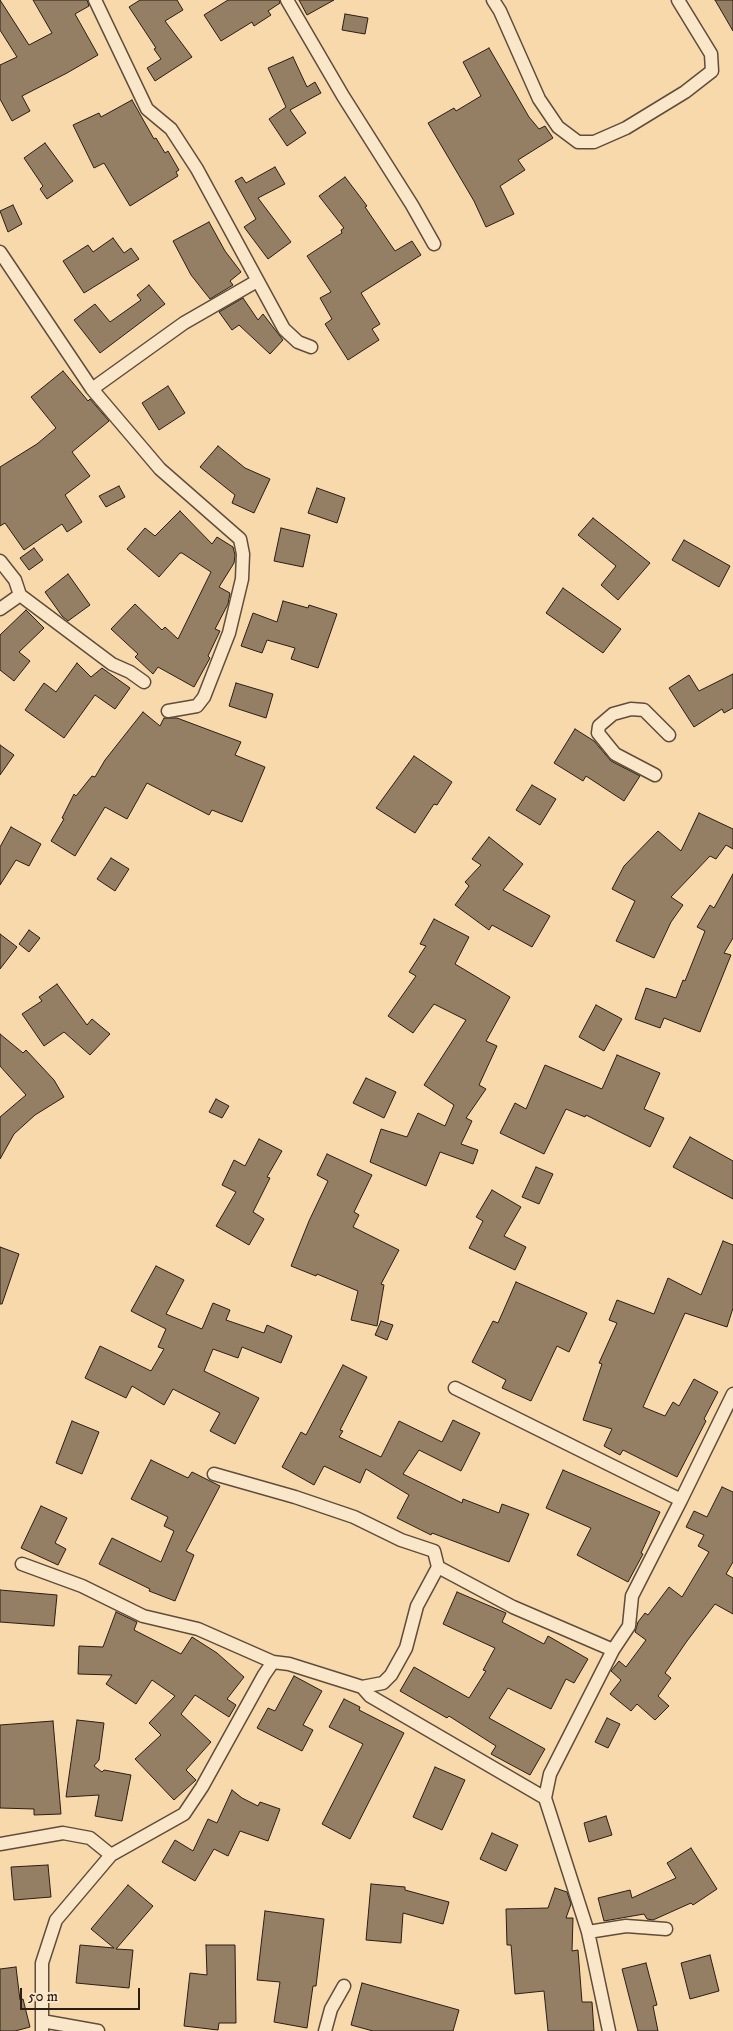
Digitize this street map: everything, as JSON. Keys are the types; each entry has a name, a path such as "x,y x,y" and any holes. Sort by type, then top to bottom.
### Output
{"street":[{"path":"95,0 147,109 171,129 197,169 284,329 298,342 311,347"},
{"path":"288,0 324,64 412,205 434,244"},
{"path":"493,0 500,11 539,98 558,127 578,142 594,142 626,128 685,92 712,71 711,54 678,0"},
{"path":"0,252 92,389 160,469 240,539 243,554 242,579 229,633 204,697 197,706 168,711"},
{"path":"92,389 184,323 258,280"},
{"path":"0,561 15,580 20,595 112,664 130,672 144,682"},
{"path":"0,609 20,595"},
{"path":"655,775 615,754 598,733 599,726 613,714 631,709 644,710 669,735"},
{"path":"455,1388 682,1500"},
{"path":"609,2031 588,1932 545,1798 550,1774 613,1650 629,1626 632,1596 682,1500 733,1394"},
{"path":"22,1564 82,1586 143,1616 198,1629 273,1662 289,1664 362,1687 383,1683 391,1675 406,1648 417,1606 438,1567 434,1552 401,1540 354,1517 295,1496 214,1474"},
{"path":"438,1567 513,1608 613,1650"},
{"path":"98,2031 42,2026 42,1962 56,1920 111,1855 184,1814 202,1787 273,1662"},
{"path":"362,1687 370,1696 545,1798"},
{"path":"0,1844 63,1833 90,1838 111,1855"},
{"path":"588,1932 626,1926 666,1929"},
{"path":"325,2031 331,2009 344,1986"}],"building":[{"path":"0,0 29,45 52,33 33,0 87,0 89,6 75,14 98,55 22,96 30,111 12,121 0,99 0,65 17,57 0,30"},
{"path":"140,0 177,0 183,10 165,21 192,57 155,81 147,68 161,59 154,49 156,48 129,7"},
{"path":"228,0 279,0 280,3 268,11 271,15 254,26 252,22 221,41 204,15"},
{"path":"299,0 334,0 307,15"},
{"path":"715,0 733,0 733,31"},
{"path":"345,14 368,18 365,34 342,30"},
{"path":"489,48 529,117 539,129 545,126 553,138 518,160 525,170 500,186 514,214 486,227 474,201 428,123 454,108 456,111 481,96 463,62"},
{"path":"293,57 307,87 315,82 321,93 290,110 306,133 287,146 269,119 286,107 268,68"},
{"path":"132,100 154,139 156,138 165,153 168,151 179,170 176,172 178,176 130,206 104,163 94,168 73,125 99,113 101,117"},
{"path":"45,143 73,181 47,199 40,189 43,186 24,158"},
{"path":"275,167 285,184 258,198 291,242 268,259 244,227 256,219 235,181 242,177 246,183"},
{"path":"345,177 367,206 365,207 395,251 412,241 421,255 361,293 380,324 372,329 379,340 348,360 325,324 332,319 320,298 331,292 307,256 342,233 341,230 344,228 319,196"},
{"path":"13,205 22,224 8,232 0,211"},
{"path":"209,222 225,251 241,272 230,281 233,285 210,299 191,275 173,241"},
{"path":"113,238 124,253 131,248 139,259 84,293 63,261 88,245 93,252"},
{"path":"149,285 165,304 100,353 74,320 95,304 110,322 141,300 137,295"},
{"path":"243,298 258,320 263,314 283,340 270,354 239,325 232,330 219,312"},
{"path":"63,371 88,401 90,399 109,421 72,452 90,476 65,495 82,522 67,532 62,524 24,550 5,523 0,526 0,467 37,444 56,428 31,397"},
{"path":"168,386 185,413 159,430 142,403"},
{"path":"218,446 245,468 270,479 254,513 232,503 235,495 200,467"},
{"path":"119,486 125,497 106,507 99,496"},
{"path":"317,488 345,498 337,523 308,513"},
{"path":"180,511 212,544 217,537 233,547 235,555 234,563 219,587 230,593 228,604 215,629 220,631 208,656 210,658 194,687 158,667 153,674 135,657 138,654 111,629 135,604 162,630 165,627 178,639 211,572 180,553 159,577 127,549 145,528 155,536"},
{"path":"593,518 650,563 618,600 601,585 616,566 578,535"},
{"path":"281,528 310,535 303,567 274,561"},
{"path":"684,540 730,566 719,587 672,560"},
{"path":"34,548 43,560 29,570 20,558"},
{"path":"68,574 90,605 68,621 62,616 45,592"},
{"path":"563,588 621,629 603,653 546,613"},
{"path":"283,601 308,608 309,605 337,614 318,668 291,659 295,648 267,640 262,653 241,646 253,613 277,622"},
{"path":"26,610 44,628 19,652 30,661 14,681 0,670 0,635"},
{"path":"77,663 91,677 102,668 130,688 115,709 95,695 64,738 25,710 44,683 56,692"},
{"path":"733,674 733,708 724,713 722,709 694,727 669,688 689,675 699,691"},
{"path":"236,683 273,694 266,718 229,706"},
{"path":"143,712 160,726 164,718 177,718 241,742 235,755 265,767 242,822 212,810 209,815 147,783 127,819 105,807 75,856 51,841 64,819 62,818 74,794 76,796 92,776 95,777 105,760"},
{"path":"575,729 594,741 611,761 640,776 624,801 586,776 583,781 554,763"},
{"path":"0,745 14,755 0,775"},
{"path":"414,756 452,782 437,805 434,804 415,833 376,808"},
{"path":"532,785 556,799 540,825 516,810"},
{"path":"699,813 733,829 733,849 726,845 716,859 710,856 671,897 683,905 671,922 654,958 616,941 635,901 612,889 624,866 658,831 681,851"},
{"path":"11,827 41,844 29,866 16,860 0,885 0,847"},
{"path":"489,837 523,864 503,890 550,916 532,947 492,925 489,930 455,905 469,886 465,882 481,865 472,859"},
{"path":"111,858 129,869 115,891 97,879"},
{"path":"733,874 733,938 724,953 731,955 700,1032 664,1018 660,1028 635,1019 646,988 676,998 683,980 685,981 705,931 697,927 710,905 714,908"},
{"path":"434,919 469,937 455,964 510,997 486,1041 497,1046 479,1085 486,1089 466,1118 472,1121 461,1144 478,1150 473,1164 440,1152 426,1186 370,1162 381,1129 407,1137 418,1113 445,1126 454,1105 424,1085 466,1020 434,1004 413,1033 388,1016 416,976 409,972 426,946 420,944"},
{"path":"29,930 40,938 29,952 19,944"},
{"path":"0,934 17,947 0,969"},
{"path":"57,984 87,1025 92,1019 110,1034 90,1055 64,1032 44,1046 22,1014 42,1001 39,997"},
{"path":"596,1005 622,1019 604,1051 579,1037"},
{"path":"0,1034 23,1053 26,1050 54,1080 64,1097 35,1115 14,1134 0,1159 0,1117 26,1095 0,1066"},
{"path":"617,1055 660,1073 644,1109 664,1118 650,1147 586,1115 585,1117 566,1109 544,1154 500,1133 515,1103 526,1109 545,1065 602,1089"},
{"path":"366,1078 396,1092 384,1118 353,1103"},
{"path":"216,1099 229,1106 222,1118 209,1112"},
{"path":"690,1137 733,1161 733,1199 673,1167"},
{"path":"259,1139 282,1151 267,1177 270,1178 253,1212 264,1219 249,1245 216,1226 236,1192 222,1185 234,1160 245,1166"},
{"path":"327,1154 372,1175 354,1212 359,1215 353,1227 399,1250 381,1284 384,1285 377,1326 351,1320 358,1291 317,1274 316,1276 291,1266 328,1181 317,1175"},
{"path":"536,1167 553,1174 539,1204 522,1197"},
{"path":"492,1190 521,1207 504,1236 526,1247 515,1270 469,1248 483,1221 476,1217"},
{"path":"723,1241 733,1245 733,1308 727,1327 685,1313 643,1407 665,1416 673,1402 679,1406 694,1379 718,1392 704,1419 706,1421 677,1477 623,1450 620,1455 604,1446 612,1429 583,1420 602,1364 599,1363 617,1323 609,1320 617,1300 654,1314 668,1278 701,1295"},
{"path":"0,1247 19,1254 2,1304 0,1304"},
{"path":"156,1266 184,1280 166,1314 202,1329 213,1303 230,1310 226,1320 264,1333 267,1325 292,1336 281,1363 242,1347 238,1358 213,1349 204,1371 259,1398 235,1444 210,1431 220,1413 173,1389 164,1405 132,1386 126,1398 85,1378 100,1346 151,1371 164,1349 158,1347 166,1329 131,1311"},
{"path":"516,1282 587,1313 569,1352 557,1346 531,1401 502,1388 506,1380 472,1362 493,1321 498,1323"},
{"path":"381,1321 393,1325 387,1340 375,1335"},
{"path":"343,1365 367,1377 340,1430 343,1431 339,1437 381,1457 399,1421 442,1442 453,1420 480,1433 461,1471 419,1450 403,1474 462,1503 463,1499 499,1513 502,1504 529,1514 509,1562 432,1533 431,1535 397,1518 409,1495 366,1469 360,1483 324,1466 314,1485 282,1467 301,1432 306,1435"},
{"path":"72,1421 99,1432 82,1474 56,1463"},
{"path":"151,1460 188,1478 192,1472 220,1486 186,1551 194,1555 175,1601 149,1591 150,1589 99,1564 112,1538 161,1562 174,1531 164,1526 168,1517 131,1499"},
{"path":"563,1470 660,1512 641,1553 643,1554 628,1582 577,1555 591,1528 546,1508"},
{"path":"722,1487 733,1492 733,1562 726,1574 733,1578 733,1614 715,1604 687,1641 665,1673 671,1678 658,1696 669,1706 655,1720 637,1704 631,1711 610,1694 621,1680 611,1671 619,1661 626,1667 646,1640 635,1632 638,1622 645,1613 648,1615 669,1587 682,1597 709,1552 698,1546 704,1535 686,1527 694,1511 707,1517"},
{"path":"41,1506 67,1518 55,1543 66,1549 58,1565 21,1548"},
{"path":"0,1590 57,1595 54,1626 0,1622"},
{"path":"457,1592 506,1613 502,1622 544,1644 548,1636 588,1659 574,1683 566,1679 551,1709 508,1688 489,1718 545,1749 530,1775 491,1754 496,1746 449,1716 447,1718 400,1691 414,1667 469,1698 486,1671 483,1670 495,1648 443,1624"},
{"path":"116,1612 137,1622 134,1630 181,1654 192,1637 217,1653 244,1677 227,1699 236,1705 229,1717 195,1695 181,1714 211,1742 186,1770 196,1780 174,1800 135,1759 161,1735 149,1723 175,1696 152,1680 136,1704 106,1684 112,1675 78,1674 79,1646 103,1647"},
{"path":"294,1676 322,1691 303,1725 313,1730 302,1751 257,1728 268,1708 275,1711"},
{"path":"344,1699 360,1707 359,1710 404,1733 350,1839 322,1824 363,1744 329,1727"},
{"path":"607,1718 620,1724 608,1748 595,1742"},
{"path":"77,1720 104,1723 99,1760 94,1766 102,1772 104,1770 131,1775 122,1821 95,1816 99,1795 66,1797"},
{"path":"53,1721 61,1814 34,1815 34,1809 0,1808 0,1725"},
{"path":"435,1767 465,1780 442,1830 413,1817"},
{"path":"232,1790 242,1798 258,1806 260,1802 280,1809 268,1841 240,1831 228,1856 214,1849 195,1881 162,1862 175,1840 193,1851 208,1819 217,1823"},
{"path":"606,1816 612,1835 589,1842 584,1823"},
{"path":"492,1833 518,1845 506,1871 480,1859"},
{"path":"691,1848 717,1889 693,1905 691,1903 653,1920 647,1919 644,1914 604,1921 598,1898 630,1890 632,1898 676,1878 667,1863"},
{"path":"48,1865 51,1897 14,1900 11,1867"},
{"path":"371,1884 405,1887 405,1890 449,1902 443,1924 403,1913 401,1943 366,1940"},
{"path":"128,1885 153,1906 116,1949 133,1950 129,1988 76,1983 80,1945 114,1948 91,1929"},
{"path":"555,1888 567,1892 571,1904 566,1918 573,1918 572,1951 578,1950 582,2002 592,2002 594,2031 548,2031 544,1991 515,1994 511,1945 507,1945 506,1909 548,1908"},
{"path":"265,1911 324,1919 316,1986 313,1986 307,2028 274,2022 280,1982 257,1980"},
{"path":"206,1945 235,1945 236,2023 219,2023 218,2030 184,2026 190,1973 207,1975"},
{"path":"710,1955 719,1991 690,1999 681,1963"},
{"path":"646,1963 657,2005 653,2006 658,2031 638,2031 622,1969"},
{"path":"16,1967 20,2000 23,1999 30,2027 15,2031 0,2031 0,1969"},
{"path":"362,1983 459,2010 453,2031 373,2031 351,2025"}]}
